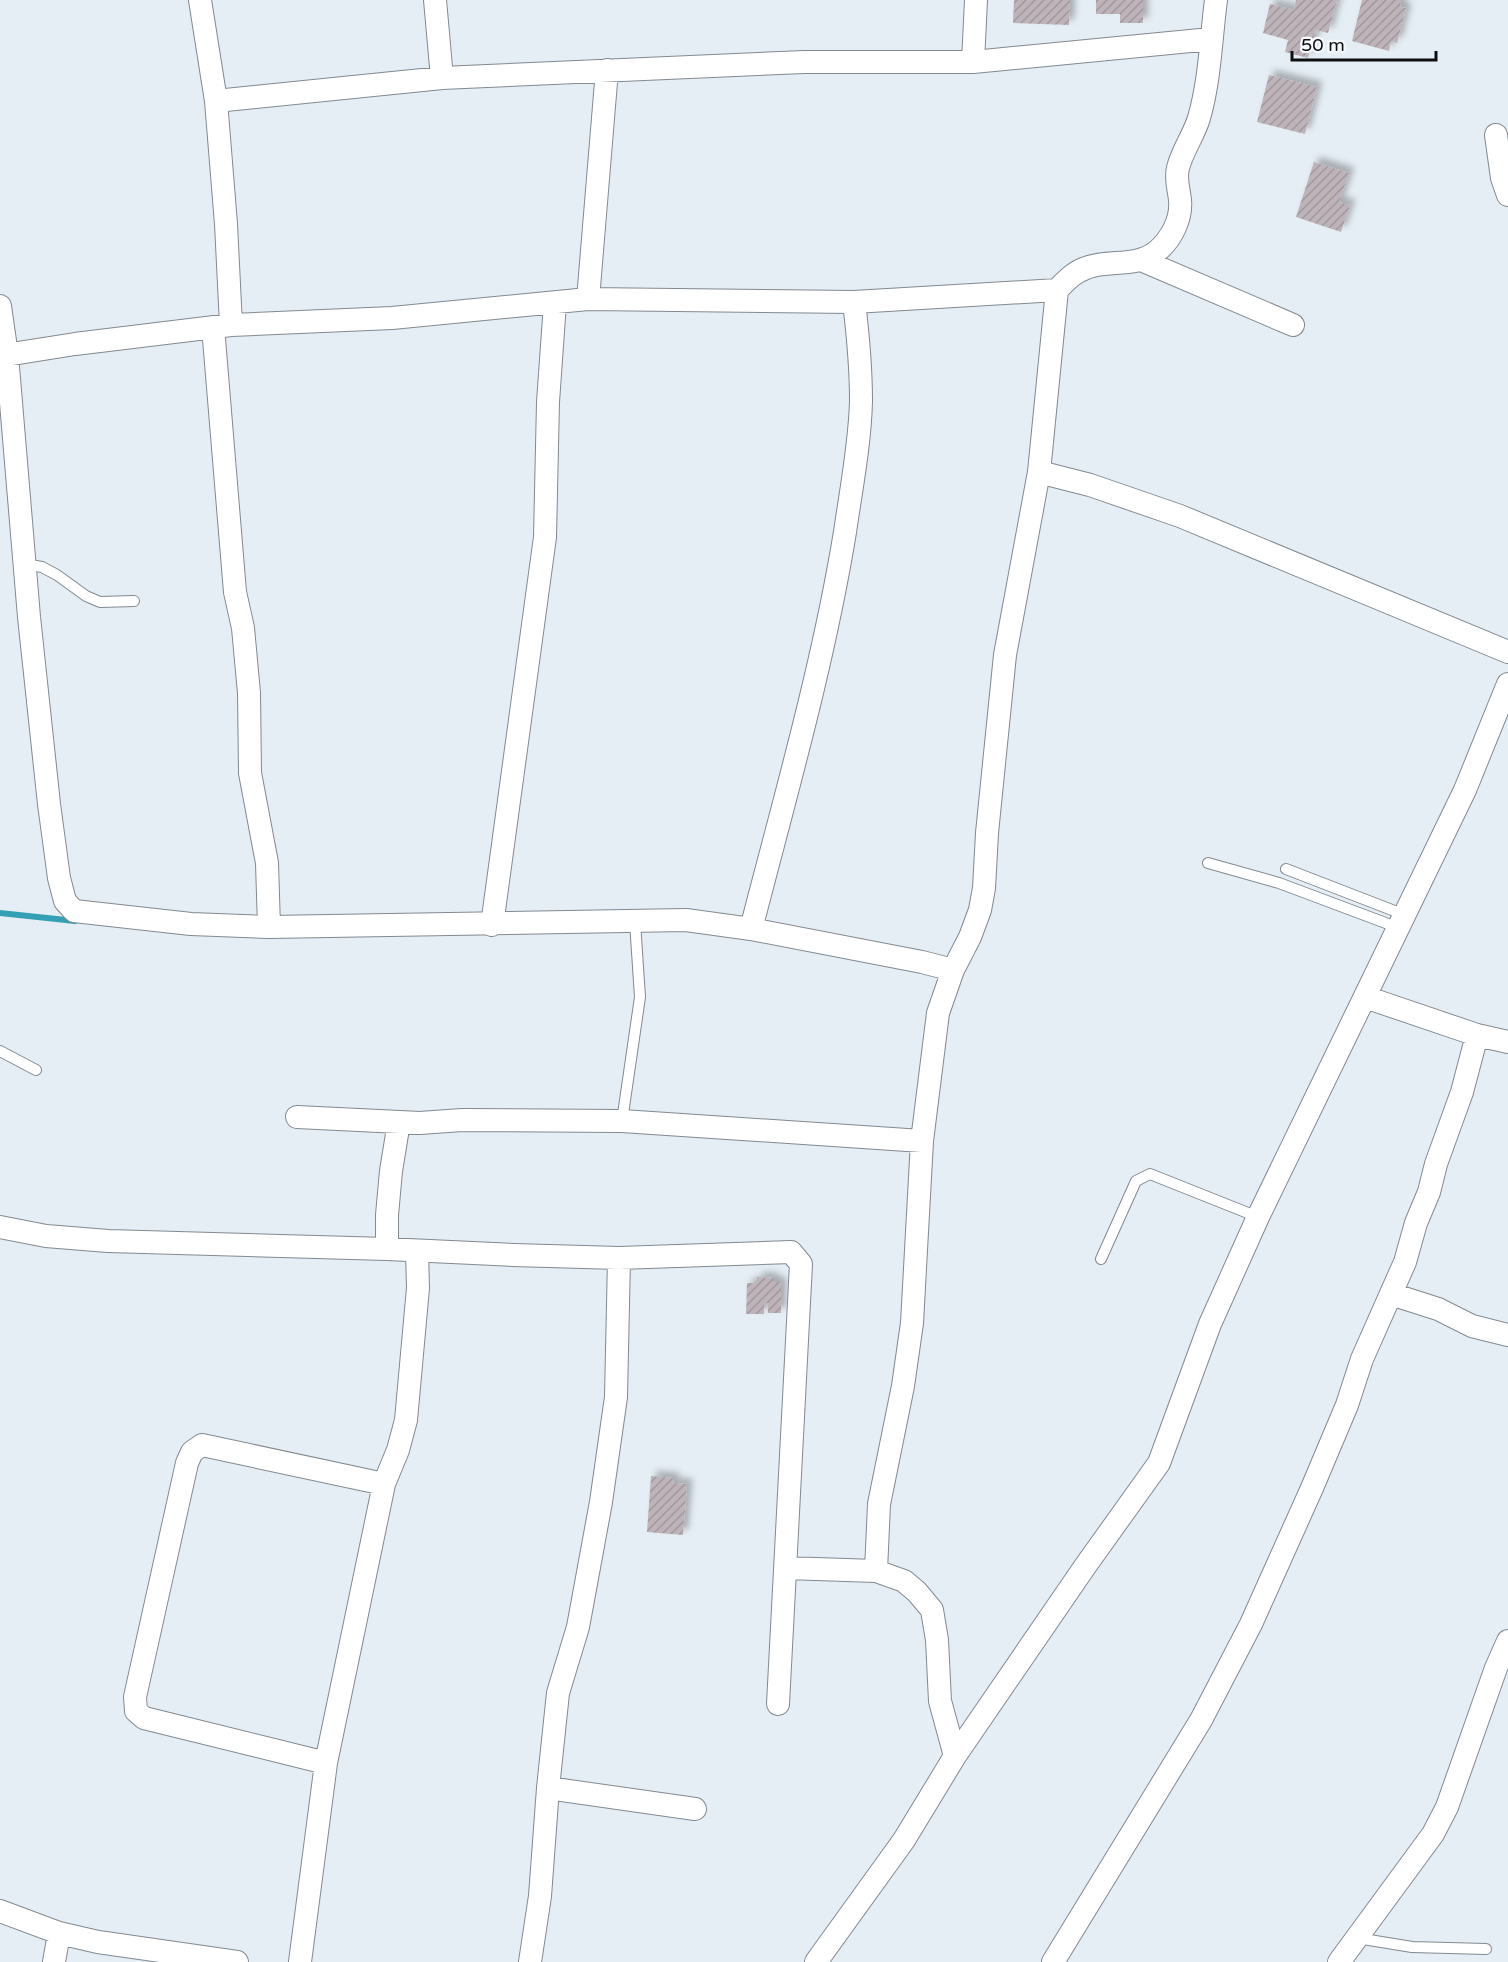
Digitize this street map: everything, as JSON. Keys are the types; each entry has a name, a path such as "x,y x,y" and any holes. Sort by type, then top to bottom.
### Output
{"street":[{"path":"200,0 216,101 226,224 222,326 235,592 243,628 249,693 250,773 267,863 269,927"},
{"path":"435,0 442,78"},
{"path":"973,62 976,0"},
{"path":"876,1571 879,1504 903,1386 912,1323 922,1141 938,1013 953,970 980,909 984,888 987,833 1005,655 1039,472 1057,290 1071,276 1087,267 1141,260 1155,252 1170,237 1178,220 1181,201 1177,183 1178,168 1199,117 1216,0"},
{"path":"216,101 442,78 804,62 973,62 1211,39"},
{"path":"588,299 607,70"},
{"path":"1496,135 1502,178 1508,195"},
{"path":"1141,260 1293,325"},
{"path":"3,356 75,344 222,326 392,318 588,299 854,302 1057,290"},
{"path":"751,929 825,639 852,489 861,404 860,357 854,302"},
{"path":"492,925 545,537 548,402 555,303"},
{"path":"0,306 24,564 59,878 65,901 74,911 191,924 269,927 686,921 751,929 953,970"},
{"path":"1039,472 1090,485 1180,516 1508,652"},
{"path":"816,1962 904,1840 955,1756 1159,1463 1210,1324 1258,1217 1465,790 1502,720 1508,684"},
{"path":"1365,997 1477,1035 1508,1042"},
{"path":"1053,1962 1201,1720 1251,1624 1312,1488 1347,1405 1362,1359 1405,1262 1416,1223 1429,1192 1436,1164 1462,1092 1477,1035"},
{"path":"297,1117 399,1122 622,1121 922,1141"},
{"path":"387,1249 391,1171 399,1122"},
{"path":"0,1227 46,1236 108,1241 620,1258 790,1252 801,1264 778,1704"},
{"path":"300,1962 326,1763 384,1484 398,1450 406,1420 418,1288 417,1251"},
{"path":"530,1962 540,1896 558,1693 578,1627 601,1502 614,1409 619,1333 620,1258"},
{"path":"1391,1293 1438,1309 1472,1326 1508,1335"},
{"path":"326,1763 144,1718 136,1711 135,1697 187,1463 192,1452 202,1445 384,1484"},
{"path":"786,1568 876,1571 904,1581 918,1593 932,1610 937,1640 940,1701 955,1756"},
{"path":"1339,1962 1432,1834 1447,1807 1508,1641"},
{"path":"548,1788 695,1809"},
{"path":"0,1911 59,1934 98,1942 237,1962"},
{"path":"54,1962 59,1934"}],"lane":[{"path":"24,564 42,567 81,593 100,602 134,601"},
{"path":"1208,863 1402,922"},
{"path":"1286,869 1402,922"},
{"path":"622,1121 640,997 635,922"},
{"path":"0,1051 36,1070"},
{"path":"1101,1259 1136,1181 1150,1174 1258,1217"},
{"path":"1357,1938 1412,1947 1486,1949"}],"building":[{"path":"1014,0 1070,0 1069,25 1013,23"},
{"path":"1096,0 1143,0 1143,23 1120,23 1120,14 1096,14"},
{"path":"1296,0 1337,0 1328,33 1316,30 1308,58 1285,52 1288,40 1263,33 1270,4 1294,10"},
{"path":"1362,0 1401,0 1400,7 1406,8 1397,43 1391,41 1389,51 1352,41"},
{"path":"1269,75 1317,87 1305,134 1257,122"},
{"path":"1314,162 1349,173 1339,202 1350,205 1341,232 1296,217"},
{"path":"757,1277 773,1278 773,1282 781,1282 781,1313 768,1313 768,1303 764,1303 764,1314 746,1314 747,1283 757,1283"},
{"path":"651,1476 674,1478 673,1483 687,1484 683,1535 647,1532"}],"waterway":[{"path":"0,913 75,921"}]}
